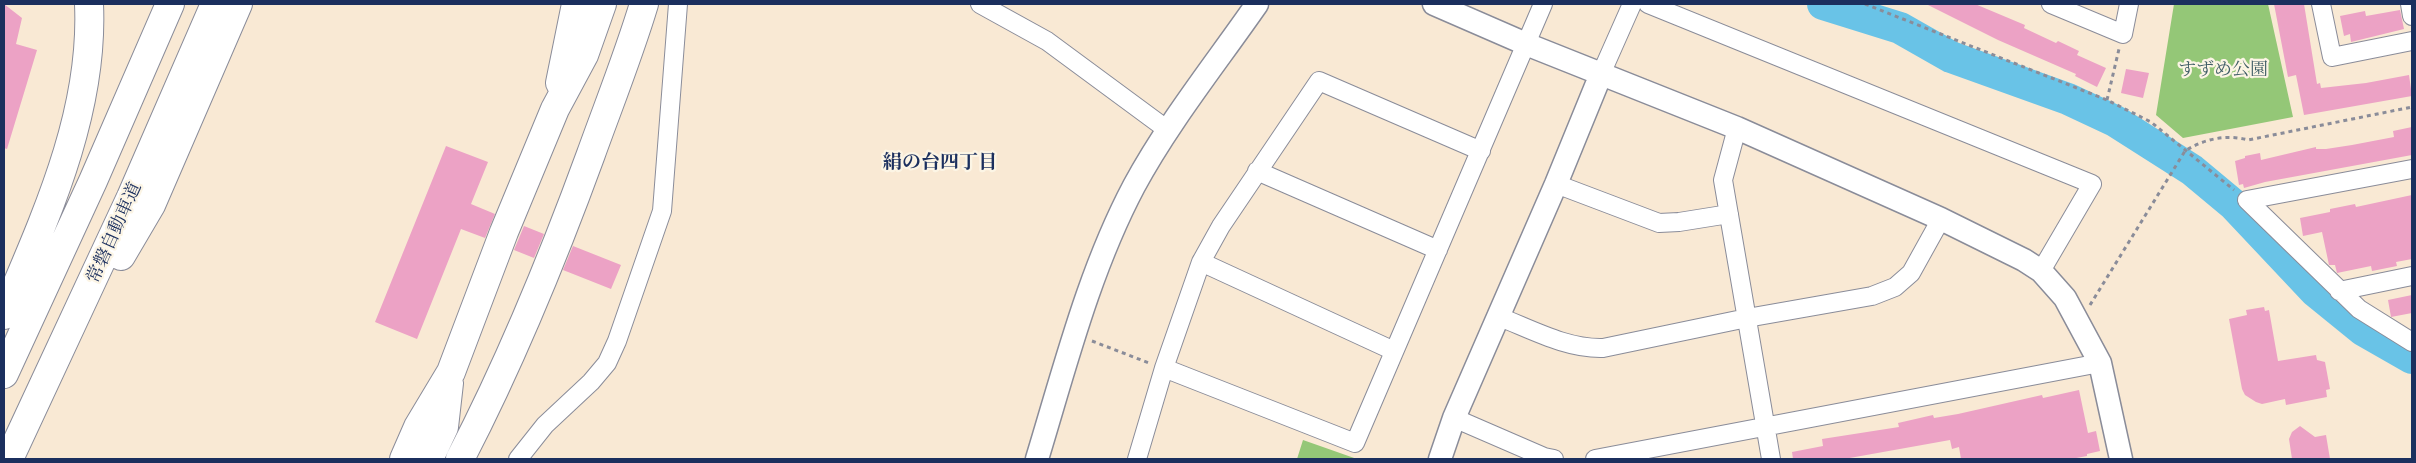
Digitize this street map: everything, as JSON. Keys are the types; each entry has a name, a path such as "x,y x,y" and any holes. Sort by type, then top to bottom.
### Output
{"highway":[{"path":"4,315 66,158 79,114 89,55 89,4"},
{"path":"4,374 93,181 170,4"},
{"name":"常磐自動車道","path":"11,455 132,197 215,4"},
{"path":"45,385 151,205 238,4"},
{"path":"555,109 576,4"},
{"path":"404,459 418,427 451,372 504,232 555,109 584,55 602,4"},
{"path":"633,4 633,41"},
{"path":"460,459 484,413 554,253 633,41 644,4"},
{"path":"429,459 444,427 451,372"},
{"path":"472,459 484,413"}],"street":[{"path":"518,459 545,425 592,382 607,363 621,331 662,212 666,186 678,4"},
{"path":"980,4 1047,41 1169,131"},
{"path":"1037,459 1102,253 1135,185 1169,131 1256,4"},
{"path":"1434,4 1526,44 1737,128 1941,218 2024,260 2041,271 2065,298 2080,322 2100,363 2121,459"},
{"path":"1164,368 1355,443 1543,4"},
{"path":"1440,459 1454,418 1497,316 1556,184 1632,4"},
{"path":"1648,4 2092,184 2041,271"},
{"path":"2050,4 2123,34 2129,4"},
{"path":"2321,4 2332,57 2412,41"},
{"path":"2410,4 2412,16"},
{"path":"1137,459 1164,368 1201,262 1257,171 1319,81 1481,151"},
{"path":"1737,128 1723,180 1771,459"},
{"path":"2247,200 2412,169"},
{"path":"1257,171 1438,250"},
{"path":"1556,184 1660,223 1729,214"},
{"path":"2247,200 2359,310 2412,342"},
{"path":"1497,316 1572,345 1587,348 1603,348 1747,318 1872,296 1895,287 1911,273 1941,218"},
{"path":"1201,262 1394,351"},
{"path":"2339,291 2412,276"},
{"path":"1594,459 2100,363"},
{"path":"1454,418 1544,457 1554,459"}],"path":[{"path":"1865,4 2107,100 2151,122 2247,200"},
{"path":"2107,100 2123,34"},
{"path":"2080,322 2185,151 2199,142 2234,136 2248,140 2412,107"},
{"path":"1075,334 1164,368"}],"green space":[{"name":"すずめ公園","path":"2174,4 2268,4 2293,117 2183,138 2156,115"},
{"path":"1303,440 1357,459 1297,459"}],"building":[{"path":"4,4 22,18 16,44 37,50 7,149 4,148"},
{"path":"1926,4 1975,4 2025,25 2024,28 2056,43 2058,41 2079,51 2077,55 2106,68 2097,87 2075,76 2076,74 1998,40"},
{"path":"2274,4 2304,4 2317,84 2320,83 2321,88 2366,83 2409,75 2412,96 2304,115 2296,75 2288,77"},
{"path":"2400,10 2404,29 2351,42 2350,34 2344,36 2340,16 2365,11 2366,16"},
{"path":"2126,69 2149,73 2143,98 2121,93"},
{"path":"2412,127 2412,155 2265,182 2244,188 2243,184 2239,185 2235,161 2245,158 2245,156 2260,153 2261,160 2316,147 2316,149 2326,149 2352,145 2394,137 2393,131"},
{"path":"446,146 488,162 471,204 495,214 485,238 461,229 417,339 375,322"},
{"path":"2412,195 2412,259 2396,262 2397,266 2372,271 2371,266 2337,273 2335,265 2329,265 2322,232 2303,236 2300,218 2330,212 2330,209 2355,204 2356,207"},
{"path":"524,226 544,234 534,258 514,250"},
{"path":"573,246 621,265 611,289 563,270"},
{"path":"2412,295 2412,313 2391,317 2388,300"},
{"path":"2264,307 2265,311 2269,310 2278,361 2316,355 2317,360 2325,362 2330,389 2326,390 2327,397 2286,405 2285,399 2262,404 2245,395 2242,389 2229,319 2247,315 2246,310"},
{"path":"2079,390 2088,433 2096,431 2100,451 2087,454 2087,456 2071,459 1961,459 1959,447 1952,449 1950,440 1844,459 1793,459 1792,452 1823,446 1822,439 1899,427 1898,423 1933,415 1934,418 1958,414 2042,395 2043,398"},
{"path":"2300,426 2315,437 2326,435 2330,459 2292,459 2289,439 2292,432"}],"waterway":[{"path":"1823,4 1900,28 1951,57 2068,99 2115,121 2192,170 2234,205 2315,291 2363,330 2412,358"}],"district":[{"name":"絹の台四丁目","path":"940,163"}]}
